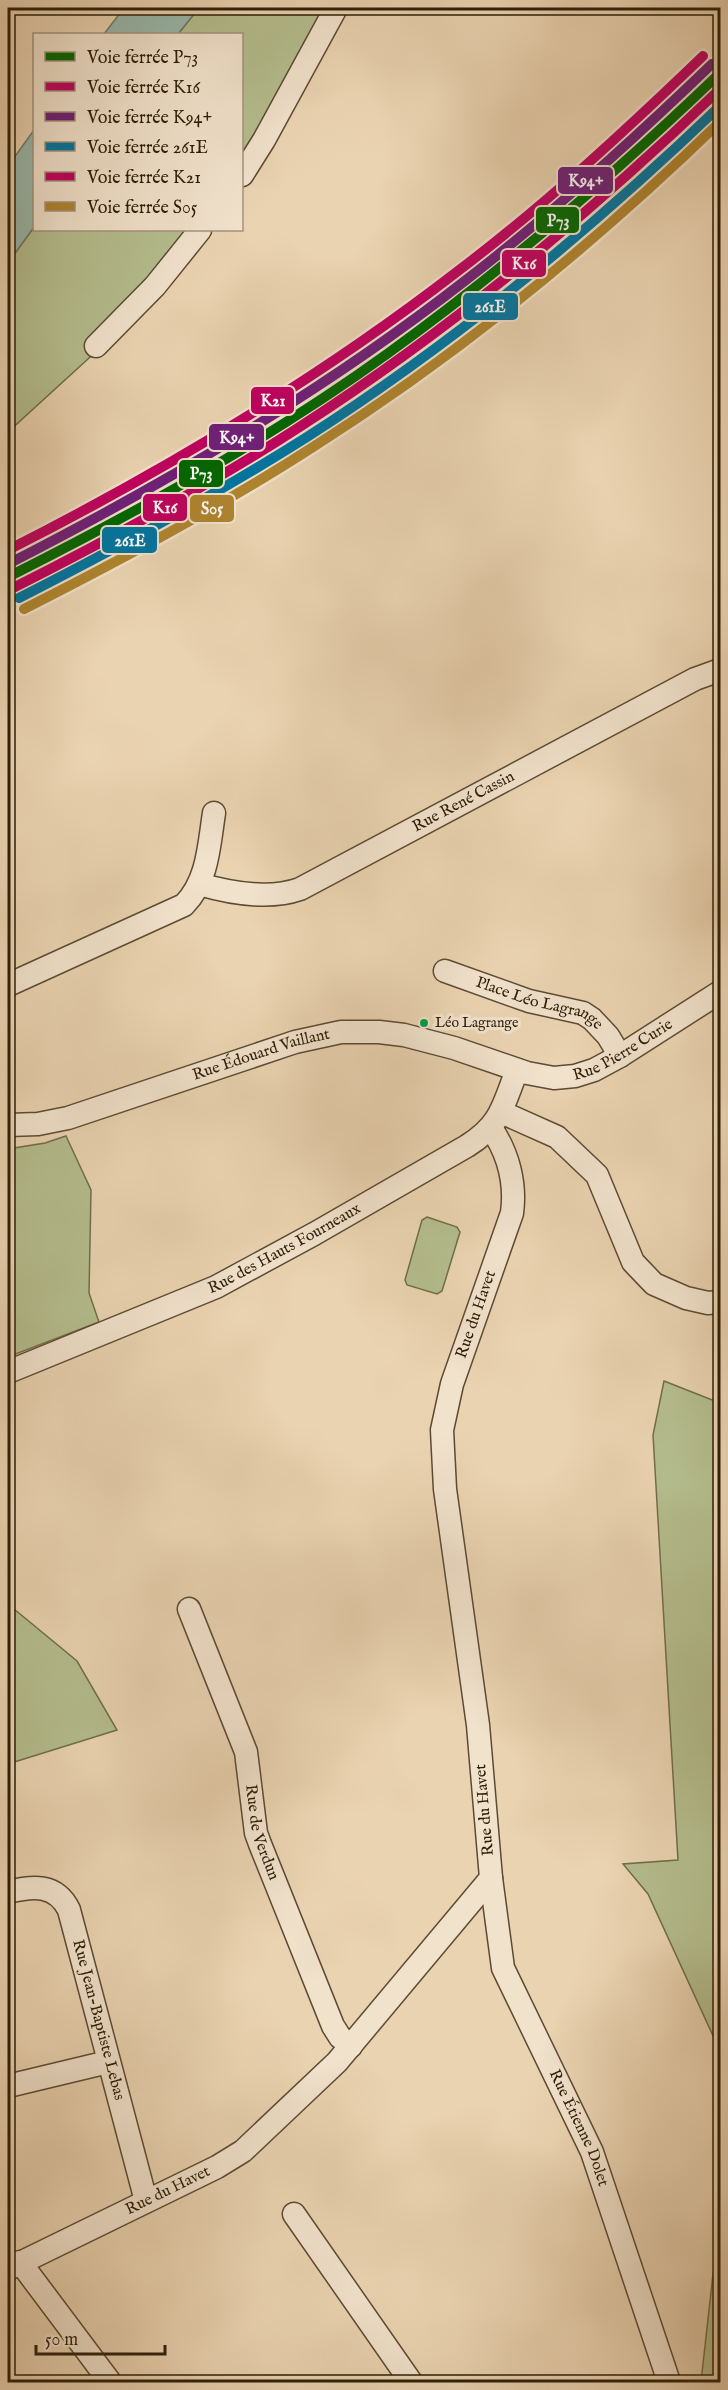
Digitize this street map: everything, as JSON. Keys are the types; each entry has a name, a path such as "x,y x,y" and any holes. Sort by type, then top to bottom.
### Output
{"street":[{"path":"243,173 264,140 336,8"},
{"path":"96,346 155,286 199,231"},
{"name":"Rue René Cassin","path":"199,884 232,891 265,893 282,893 300,889 695,679 720,670"},
{"path":"8,985 177,910 189,900 199,884 206,860 214,813"},
{"name":"Place Léo Lagrange","path":"445,970 524,1000 582,1013 592,1019 608,1036 620,1056"},
{"name":"Rue Pierre Curie","path":"517,1070 545,1077 575,1076 594,1070 720,992"},
{"name":"Rue Édouard Vaillant","path":"8,1125 38,1124 68,1118 295,1041 341,1032 379,1032 413,1037 517,1070"},
{"path":"517,1070 496,1120 557,1137 597,1175 633,1262 654,1284 686,1298 708,1303 720,1302"},
{"name":"Rue des Hauts Fourneaux","path":"8,1372 225,1282 368,1204 470,1144 496,1120"},
{"name":"Rue du Havet","path":"14,2266 227,2162 243,2151 351,2046 491,1878 478,1725 445,1489 441,1439 448,1396 512,1213 514,1192 512,1176 501,1146 496,1120"},
{"name":"Rue de Verdun","path":"189,1609 246,1752 256,1833 260,1844 333,2026 340,2037 351,2046"},
{"name":"Rue Étienne Dolet","path":"491,1878 503,1968 592,2152 669,2382"},
{"name":"Rue Jean-Baptiste Lebas","path":"8,1892 29,1887 45,1888 53,1891 65,1902 72,1918 146,2201"},
{"path":"8,2086 108,2062"},
{"path":"294,2214 411,2382"},
{"path":"14,2266 110,2382"}],"green space":[{"path":"199,8 340,8 243,177 243,33 179,33"},
{"path":"33,228 33,231 205,231 135,316 8,432 8,263"},
{"path":"66,1136 91,1190 89,1293 99,1322 8,1357 8,1149 45,1143"},
{"path":"427,1217 457,1227 460,1232 442,1291 437,1294 407,1285 405,1280 422,1220"},
{"path":"664,1381 720,1403 720,2051 648,1894 623,1864 678,1860 653,1435"},
{"path":"14,1609 77,1661 117,1730 8,1764 8,1610"},
{"path":"720,2249 720,2382 701,2382 713,2274"}],"shaded area":[{"path":"124,8 199,8 179,33 105,33"},
{"path":"33,131 33,228 8,263 8,166"}],"rail line":[{"name":"K21","path":"8,550 183,455 295,386 405,311 553,194 703,56"},
{"name":"K94+","path":"8,564 127,501 244,433 357,360 412,321 498,255 561,202 712,64"},
{"name":"P73","path":"8,577 202,473 342,386 517,254 600,184 720,73"},
{"name":"K16","path":"13,588 196,490 357,389 519,268 621,181 720,89"},
{"name":"261E","path":"19,598 201,501 272,459 363,400 417,362 522,281 623,196 720,106"},
{"name":"S05","path":"24,609 134,552 243,491 368,411 421,374 525,295 575,253 673,167 720,122"}],"place":[{"name":"Léo Lagrange","path":"424,1023"}]}
